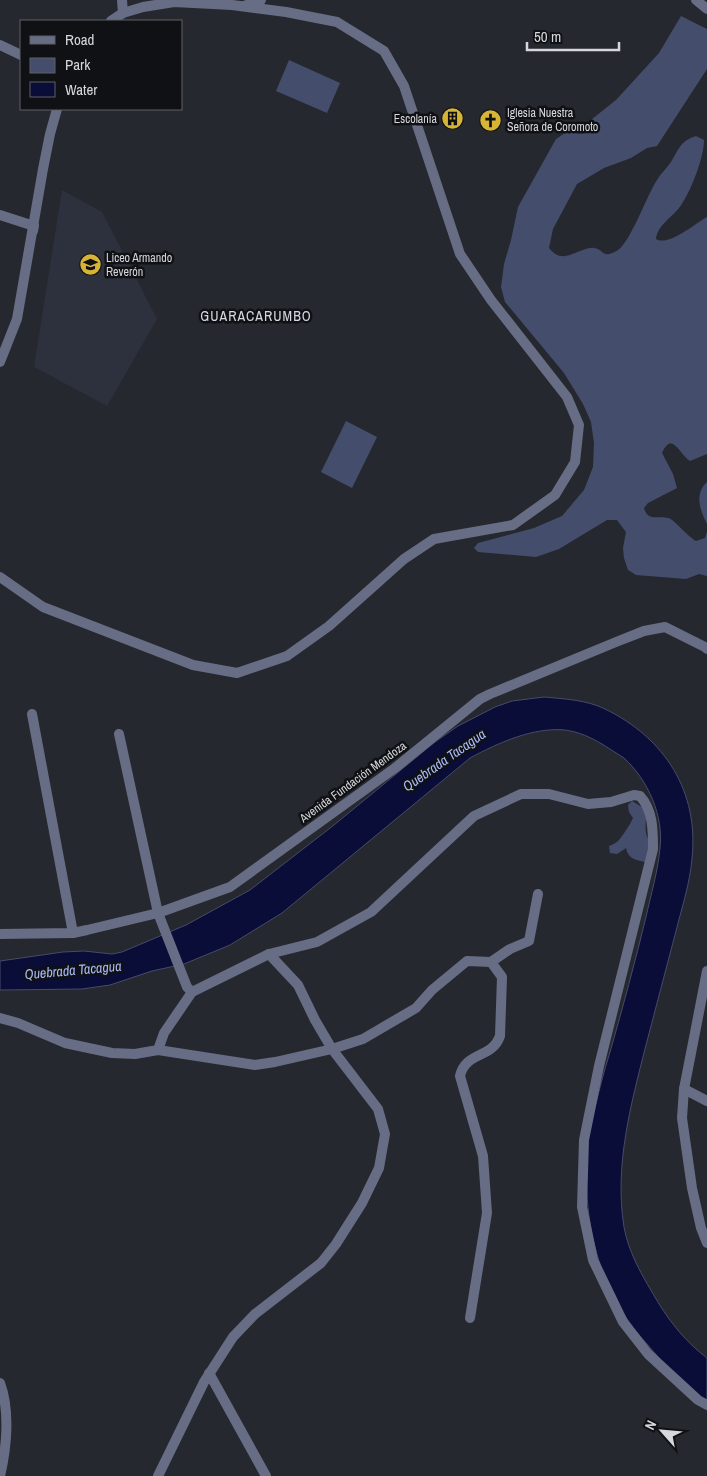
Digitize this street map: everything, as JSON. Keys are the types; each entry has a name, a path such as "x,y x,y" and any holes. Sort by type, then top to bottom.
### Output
{"street":[{"path":"122,0 123,13"},
{"path":"244,7 261,0"},
{"path":"696,0 707,9"},
{"path":"0,577 43,607 193,665 236,673 287,656 328,626 404,559 434,539 513,526 555,496 575,462 579,425 567,397 490,300 460,254 404,86 384,51 337,22 286,12 244,7 174,2 143,7 123,13 112,20"},
{"path":"0,45 20,55"},
{"path":"0,362 17,319 48,143 57,110"},
{"path":"0,215 34,226"},
{"name":"Avenida Fundación Mendoza","path":"0,934 73,933 158,913 230,887 395,768 480,699 490,694 644,631 665,627 698,643 707,650"},
{"path":"32,714 73,933"},
{"path":"119,734 158,913 190,990"},
{"path":"158,1050 164,1033 190,990 269,954 317,942 372,912 474,816 520,794 549,794 588,804 610,802 634,795 640,796 648,809 652,824 653,849 587,1122 584,1140 582,1207 593,1260 623,1322 648,1354 698,1400 707,1404"},
{"path":"0,1018 18,1023 65,1042 112,1053 134,1054 158,1050 255,1065 332,1049 363,1039 416,1008 432,990 467,961 491,962 510,949 529,941 538,894"},
{"path":"158,1476 209,1374 233,1337 255,1314 320,1263 331,1250 362,1203 380,1168 385,1134 378,1109 332,1049 298,986 269,954"},
{"path":"470,1318 487,1213 483,1156 460,1076 462,1068 468,1060 484,1054 498,1042 500,1036 502,977 491,962"},
{"path":"707,971 684,1090 682,1118 692,1188 701,1228 707,1243"},
{"path":"684,1090 707,1101"},
{"path":"209,1374 266,1476"},
{"path":"0,1382 7,1412 3,1463 0,1476"}],"shaded area":[{"name":"Liceo Armando Reverón","path":"62,190 102,212 157,319 107,406 34,367"}],"green space":[{"path":"681,16 707,29 707,69 657,146 647,148 631,158 604,168 577,184 553,229 549,248 561,256 591,248 606,254 618,250 628,237 657,180 671,162 680,146 686,140 696,136 704,140 699,166 688,194 679,208 659,230 656,239 661,241 675,237 707,217 707,454 690,461 673,444 666,446 662,453 673,474 677,488 648,503 644,508 650,517 671,519 696,541 705,538 707,532 707,576 699,574 686,579 636,575 628,570 623,548 626,532 617,520 607,520 559,549 536,557 478,552 474,548 478,543 534,528 562,516 584,490 593,467 594,443 591,422 583,404 564,373 505,302 501,287 504,264 518,207 556,139 565,133 577,131 616,100 659,53"},
{"path":"289,60 340,83 327,113 276,91"},
{"path":"346,421 377,437 352,488 321,472"},
{"path":"707,482 707,524 700,508 699,497"},
{"path":"632,801 645,809 646,834 650,842 645,862 631,857 626,848 617,854 610,853 609,846 619,840 633,818 629,812 628,805"}],"water":[{"name":"Quebrada Tacagua","path":"544,697 576,700 598,706 626,721 645,735 661,751 674,770 690,811 693,834 690,877 630,1112 623,1158 621,1204 628,1244 643,1277 676,1328 690,1344 707,1358 707,1401 675,1375 629,1322 614,1298 603,1273 595,1247 590,1220 586,1165 588,1133 646,917 658,865 661,836 657,811 640,777 624,758 602,744 584,735 570,731 541,731 516,737 470,758 282,913 230,945 184,964 152,971 110,985 82,989 0,990 0,961 63,952 84,951 112,954 122,952 186,925 250,890 334,825 435,742 458,726 495,707 512,701"}],"place":[{"name":"Escolanía","path":"453,119"},
{"name":"Iglesia Nuestra Señora de Coromoto","path":"491,120"},
{"name":"Liceo Armando Reverón","path":"90,265"}],"district":[{"name":"GUARACARUMBO","path":"256,316"}]}
